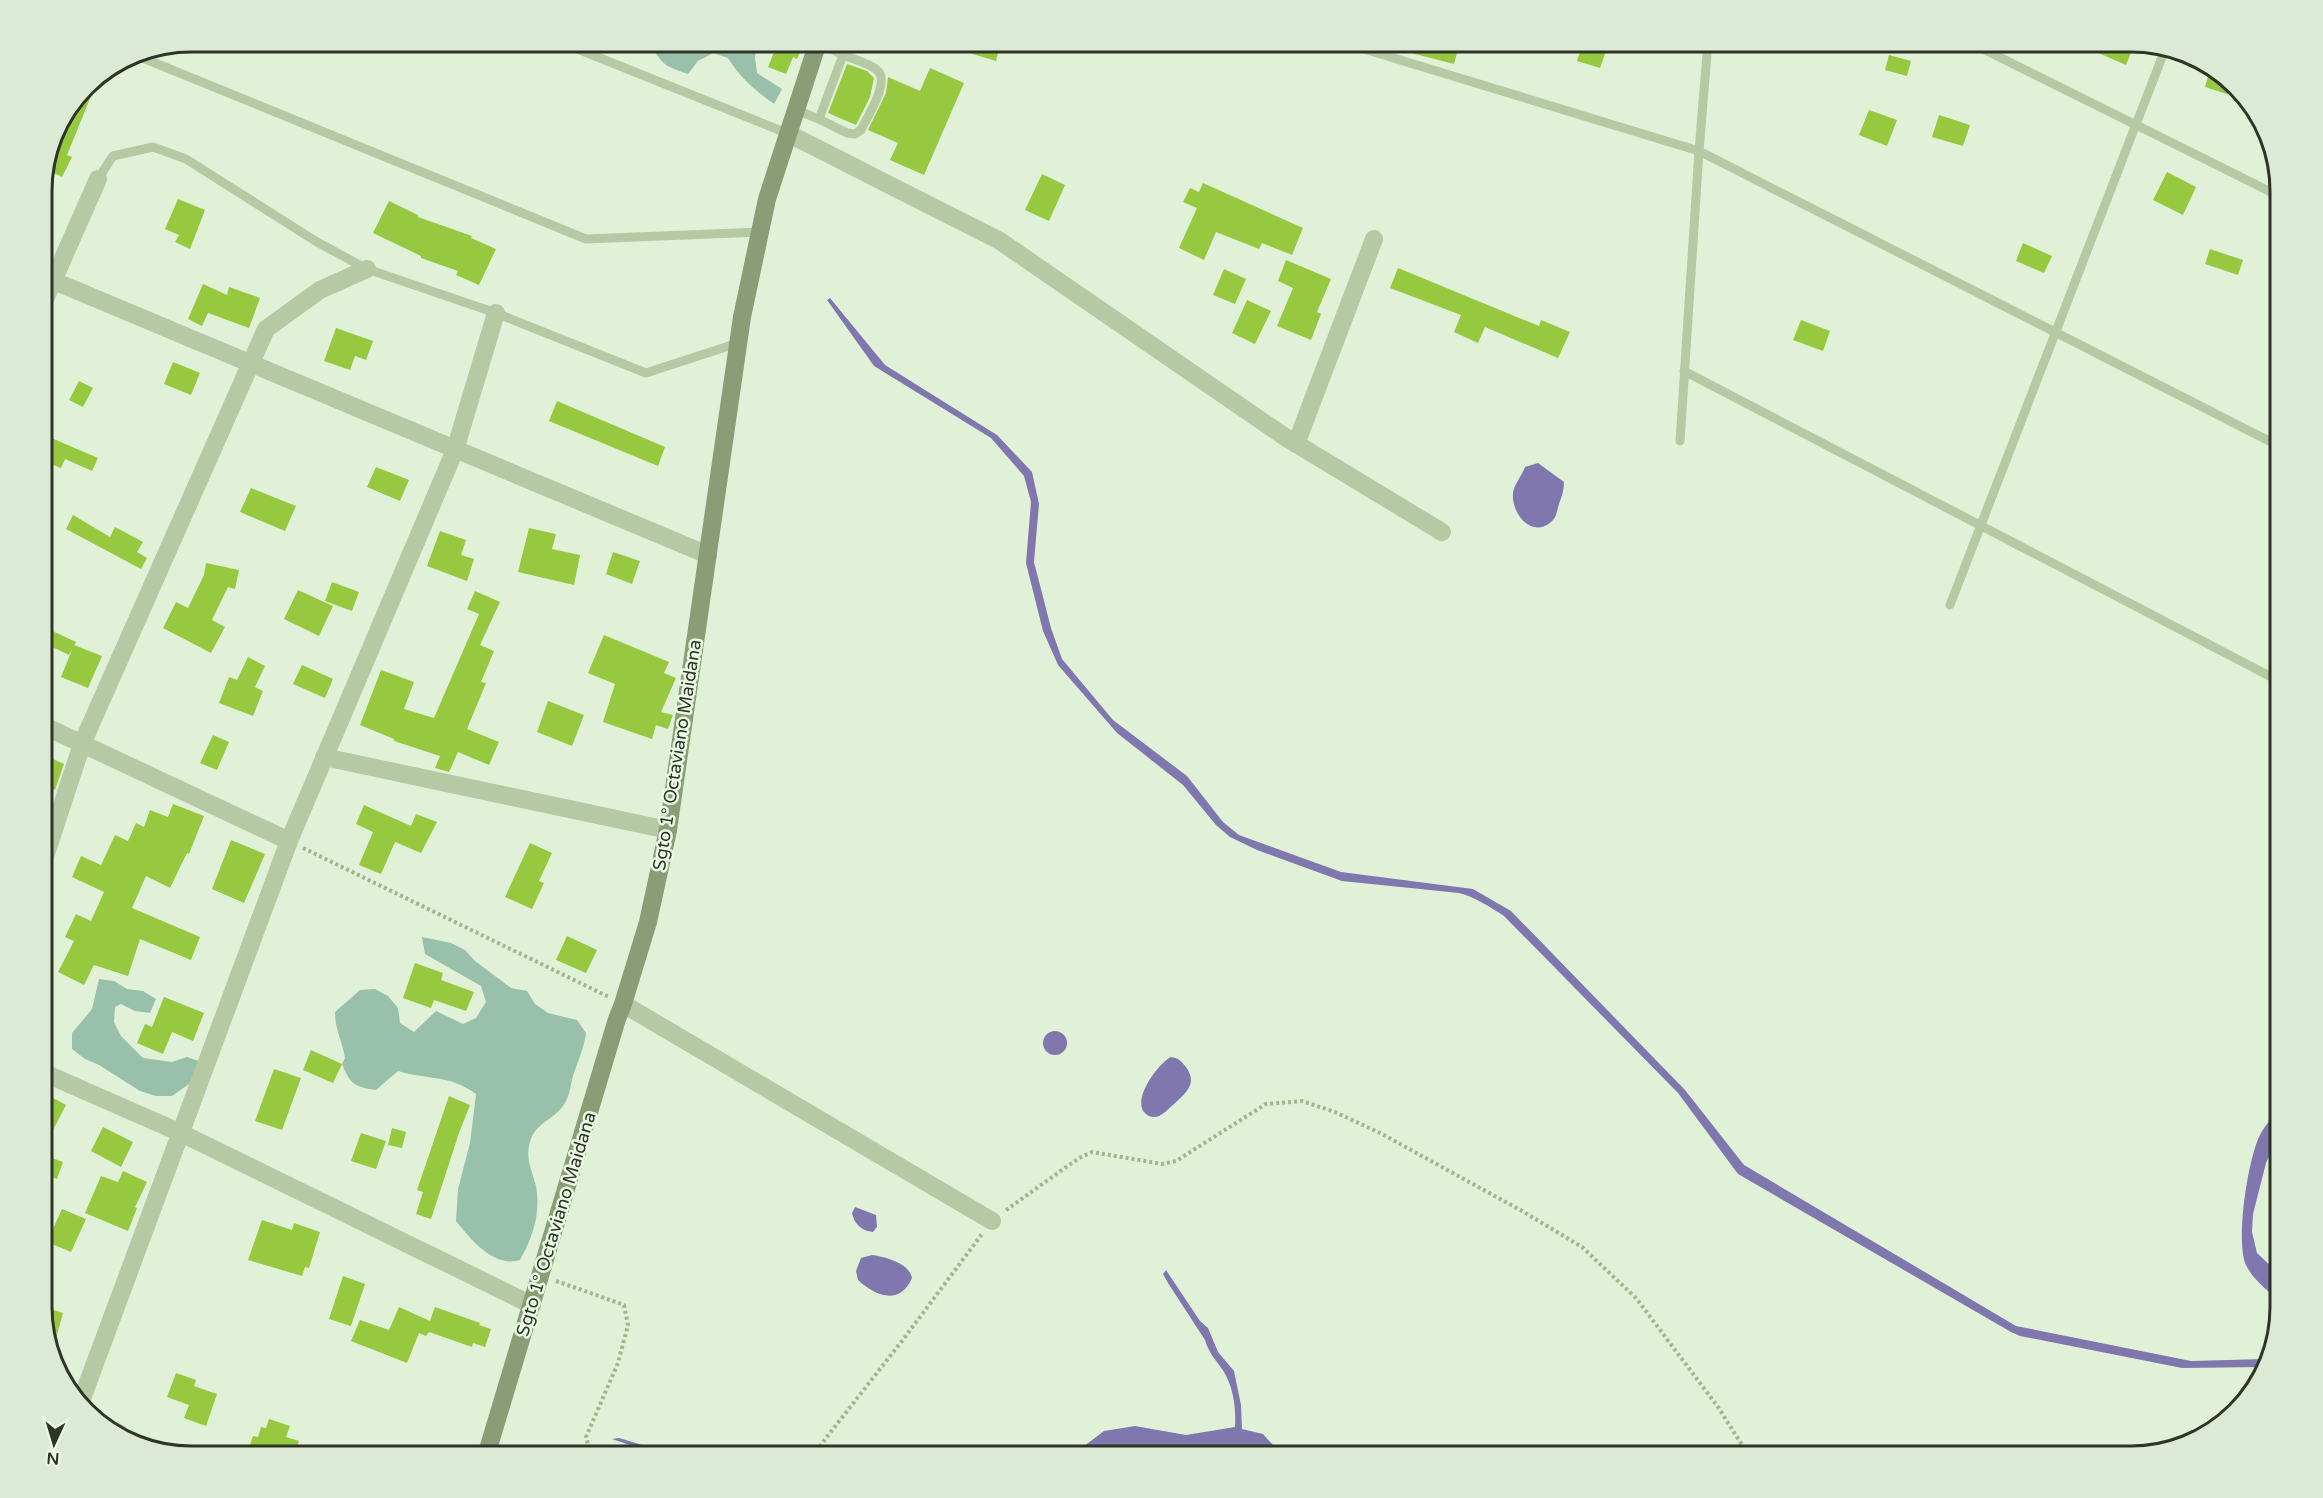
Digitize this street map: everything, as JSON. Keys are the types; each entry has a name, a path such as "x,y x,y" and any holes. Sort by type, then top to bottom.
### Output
{"main road":[{"name":"Sgto 1° Octaviano Maidana","path":"489,1446 648,922 668,830 738,343 767,199 815,53"}],"street":[{"path":"789,134 1000,242 1296,444 1442,532"},
{"path":"53,268 98,179"},
{"path":"1296,444 1374,239"},
{"path":"53,832 82,744 266,329 320,290 367,269"},
{"path":"53,280 708,555"},
{"path":"84,1394 289,841 455,450 496,313"},
{"path":"53,730 289,841"},
{"path":"324,757 668,830"},
{"path":"623,1004 992,1221"},
{"path":"53,1077 181,1132 532,1305"}],"lane":[{"path":"1375,52 1699,151 2271,442"},
{"path":"1680,441 1707,52"},
{"path":"1989,52 2271,192"},
{"path":"587,53 789,134"},
{"path":"796,110 847,133 855,134 861,129 882,86 882,77 878,70 839,53"},
{"path":"819,119 843,55"},
{"path":"1950,605 2162,56"},
{"path":"147,60 586,239 760,232"},
{"path":"98,179 113,156 153,147 186,159 317,242 367,269 496,313 646,373 738,343"},
{"path":"1684,371 2271,677"}],"path":[{"path":"289,841 623,1004"},
{"path":"820,1446 992,1221 1079,1158 1092,1152 1162,1164 1176,1161 1266,1104 1302,1101 1335,1112 1382,1134 1522,1211 1582,1247 1636,1298 1718,1407 1743,1446"},
{"path":"541,1276 624,1305 627,1314 628,1325 618,1363 586,1437 588,1446"}],"green space":[{"path":"656,53 756,53 757,73 782,89 774,104 749,84 728,58 713,53 698,61 688,74 670,67"},
{"path":"422,937 451,943 465,950 475,961 511,988 527,991 535,1004 548,1013 577,1020 586,1033 565,1102 559,1111 536,1130 530,1142 529,1159 536,1186 537,1215 529,1243 520,1260 505,1261 491,1255 478,1245 456,1221 458,1189 470,1143 476,1094 447,1080 398,1071 376,1090 369,1089 354,1083 342,1064 345,1058 335,1012 360,990 375,989 388,996 398,1008 400,1023 414,1032 436,1011 463,1024 476,1018 486,1002 481,986 425,954"},
{"path":"99,979 114,981 127,989 143,991 156,999 150,1013 135,1011 121,1004 115,1007 114,1022 121,1036 143,1058 172,1062 187,1057 202,1062 199,1077 172,1096 156,1096 140,1091 72,1049 72,1033 92,1009"}],"shaded area":[{"path":"830,298 885,365 997,435 1032,472 1039,504 1034,562 1051,628 1062,659 1113,720 1187,776 1223,822 1239,835 1341,872 1473,889 1511,911 1685,1090 1744,1165 2016,1326 2191,1361 2260,1359 2256,1367 2182,1368 2020,1336 2011,1332 1738,1174 1678,1093 1504,916 1493,909 1459,893 1342,881 1257,850 1230,837 1216,825 1183,785 1117,733 1058,665 1043,631 1026,563 1031,502 1024,476 991,438 874,366 827,300"},
{"path":"1538,463 1564,482 1555,518 1544,526 1536,527 1530,526 1519,515 1513,501 1513,493 1525,467"},
{"path":"1055,1031 1064,1034 1067,1043 1064,1052 1055,1055 1046,1052 1043,1043 1046,1034"},
{"path":"1171,1057 1180,1060 1186,1067 1191,1083 1178,1101 1165,1112 1157,1117 1150,1116 1142,1108 1143,1092 1159,1067"},
{"path":"2271,1118 2271,1152 2253,1214 2252,1232 2257,1253 2271,1266 2271,1293 2253,1276 2246,1265 2242,1238 2244,1199 2248,1179 2256,1144"},
{"path":"855,1207 876,1215 877,1227 873,1232 857,1224 852,1213"},
{"path":"872,1255 884,1257 906,1268 912,1278 907,1287 901,1292 887,1296 879,1294 858,1280 856,1271 861,1258"},
{"path":"1166,1270 1200,1321 1208,1328 1218,1352 1234,1371 1241,1405 1242,1429 1263,1434 1274,1446 1084,1446 1104,1431 1135,1426 1186,1435 1235,1427 1234,1399 1224,1372 1163,1274"},
{"path":"619,1438 646,1446 633,1446 612,1439"}],"building":[{"path":"1409,52 1457,52 1454,64"},
{"path":"1580,52 1605,52 1600,68 1577,61"},
{"path":"2096,52 2131,52 2126,65"},
{"path":"774,53 800,53 797,59 793,57 786,74 768,67"},
{"path":"968,53 998,53 996,61"},
{"path":"1889,55 1911,61 1907,76 1885,70"},
{"path":"847,64 867,71 874,78 870,97 856,125 828,113"},
{"path":"930,68 964,83 924,175 890,160 898,143 868,130 886,93 888,77 920,91"},
{"path":"2208,76 2232,96 2205,87"},
{"path":"92,95 67,155 72,157 62,177 54,173 60,147 76,114"},
{"path":"1869,110 1897,120 1887,146 1859,135"},
{"path":"1939,115 1970,125 1963,146 1932,137"},
{"path":"2167,172 2196,187 2183,215 2153,200"},
{"path":"1042,174 1065,185 1049,221 1025,210"},
{"path":"1203,183 1303,228 1292,255 1262,243 1259,249 1216,232 1204,260 1179,248 1197,208 1183,202 1190,188 1199,192"},
{"path":"178,199 205,210 190,249 175,242 179,235 165,229"},
{"path":"389,201 418,217 472,236 471,238 496,249 479,285 456,275 458,271 421,258 373,233"},
{"path":"2023,243 2052,256 2044,273 2016,261"},
{"path":"2210,249 2243,260 2238,275 2205,264"},
{"path":"1286,260 1331,279 1317,312 1321,314 1311,340 1277,326 1293,288 1278,281"},
{"path":"1398,268 1539,326 1541,320 1570,332 1558,358 1485,327 1478,343 1454,332 1461,315 1390,288"},
{"path":"1224,269 1246,279 1235,304 1213,295"},
{"path":"203,284 227,295 229,287 260,298 249,328 208,313 202,326 188,319"},
{"path":"1247,300 1271,311 1255,344 1232,333"},
{"path":"1801,320 1830,331 1823,351 1793,340"},
{"path":"336,328 373,341 366,360 355,356 350,370 324,361"},
{"path":"173,362 200,373 191,395 164,384"},
{"path":"79,381 93,388 83,407 69,400"},
{"path":"557,401 665,447 658,466 549,421"},
{"path":"53,439 98,458 92,471 65,459 61,468 53,465"},
{"path":"376,467 409,480 400,501 367,487"},
{"path":"251,488 296,506 285,531 240,512"},
{"path":"73,515 110,537 115,527 143,542 137,552 147,558 141,569 66,529"},
{"path":"529,528 556,534 552,549 580,555 574,585 518,572"},
{"path":"440,531 466,540 461,555 474,559 467,581 427,566"},
{"path":"613,552 640,561 632,584 606,574"},
{"path":"206,563 239,570 235,589 228,587 212,620 225,627 211,653 163,628 176,602 188,608 204,575"},
{"path":"332,582 359,592 352,611 325,601"},
{"path":"298,590 333,606 319,636 284,619"},
{"path":"475,591 500,602 480,645 494,651 481,682 486,683 467,729 499,742 489,765 458,752 449,772 435,768 440,756 394,741 394,739 360,725 381,670 414,682 404,709 434,718 479,614 467,609"},
{"path":"53,631 76,642 69,655 53,647"},
{"path":"604,635 669,662 664,673 676,678 661,712 673,715 668,729 656,725 652,739 603,722 615,684 588,673"},
{"path":"74,645 102,656 88,688 61,677"},
{"path":"248,657 265,666 255,687 263,691 253,716 219,703 229,677 237,680"},
{"path":"302,665 333,679 325,698 293,684"},
{"path":"548,701 584,715 572,746 537,732"},
{"path":"213,735 229,742 217,770 200,763"},
{"path":"53,759 64,764 55,790 53,789"},
{"path":"173,804 204,816 189,854 187,853 170,888 146,876 132,908 200,937 191,960 140,939 128,976 94,965 84,985 58,972 74,941 65,937 76,914 91,921 104,892 72,877 81,856 101,865 115,835 128,841 136,823 144,827 150,810 168,817"},
{"path":"364,805 411,826 416,814 437,822 421,853 395,842 381,874 359,865 373,832 356,824"},
{"path":"231,840 265,854 244,903 212,889"},
{"path":"530,843 552,853 539,881 544,883 532,909 505,897"},
{"path":"567,936 597,950 586,973 556,960"},
{"path":"415,963 443,973 441,980 474,992 466,1011 434,1000 431,1008 403,998"},
{"path":"164,997 204,1013 193,1041 172,1032 163,1054 137,1043 145,1024 152,1027"},
{"path":"311,1050 342,1064 333,1083 303,1070"},
{"path":"274,1069 301,1078 282,1130 255,1121"},
{"path":"449,1096 470,1105 431,1219 416,1214 423,1192 417,1190"},
{"path":"53,1098 66,1105 53,1130"},
{"path":"103,1127 133,1142 121,1167 91,1151"},
{"path":"392,1128 406,1132 402,1148 388,1145"},
{"path":"361,1133 386,1141 376,1169 351,1161"},
{"path":"53,1158 63,1162 57,1179 53,1178"},
{"path":"123,1171 147,1182 135,1207 137,1208 128,1231 85,1213 101,1176 118,1182"},
{"path":"62,1209 86,1219 71,1252 53,1244 53,1229"},
{"path":"262,1220 292,1230 294,1223 320,1232 309,1268 305,1267 302,1276 248,1260"},
{"path":"343,1276 365,1284 351,1326 329,1319"},
{"path":"399,1307 430,1321 435,1307 480,1323 479,1325 491,1329 485,1347 473,1343 472,1347 429,1332 426,1336 419,1333 407,1363 351,1341 360,1320 389,1330"},
{"path":"53,1310 63,1313 56,1338"},
{"path":"176,1373 196,1380 194,1386 217,1394 206,1426 184,1418 189,1405 167,1397"},
{"path":"269,1419 290,1426 286,1437 299,1441 297,1446 250,1446 253,1436 258,1437 261,1427 266,1428"}]}
